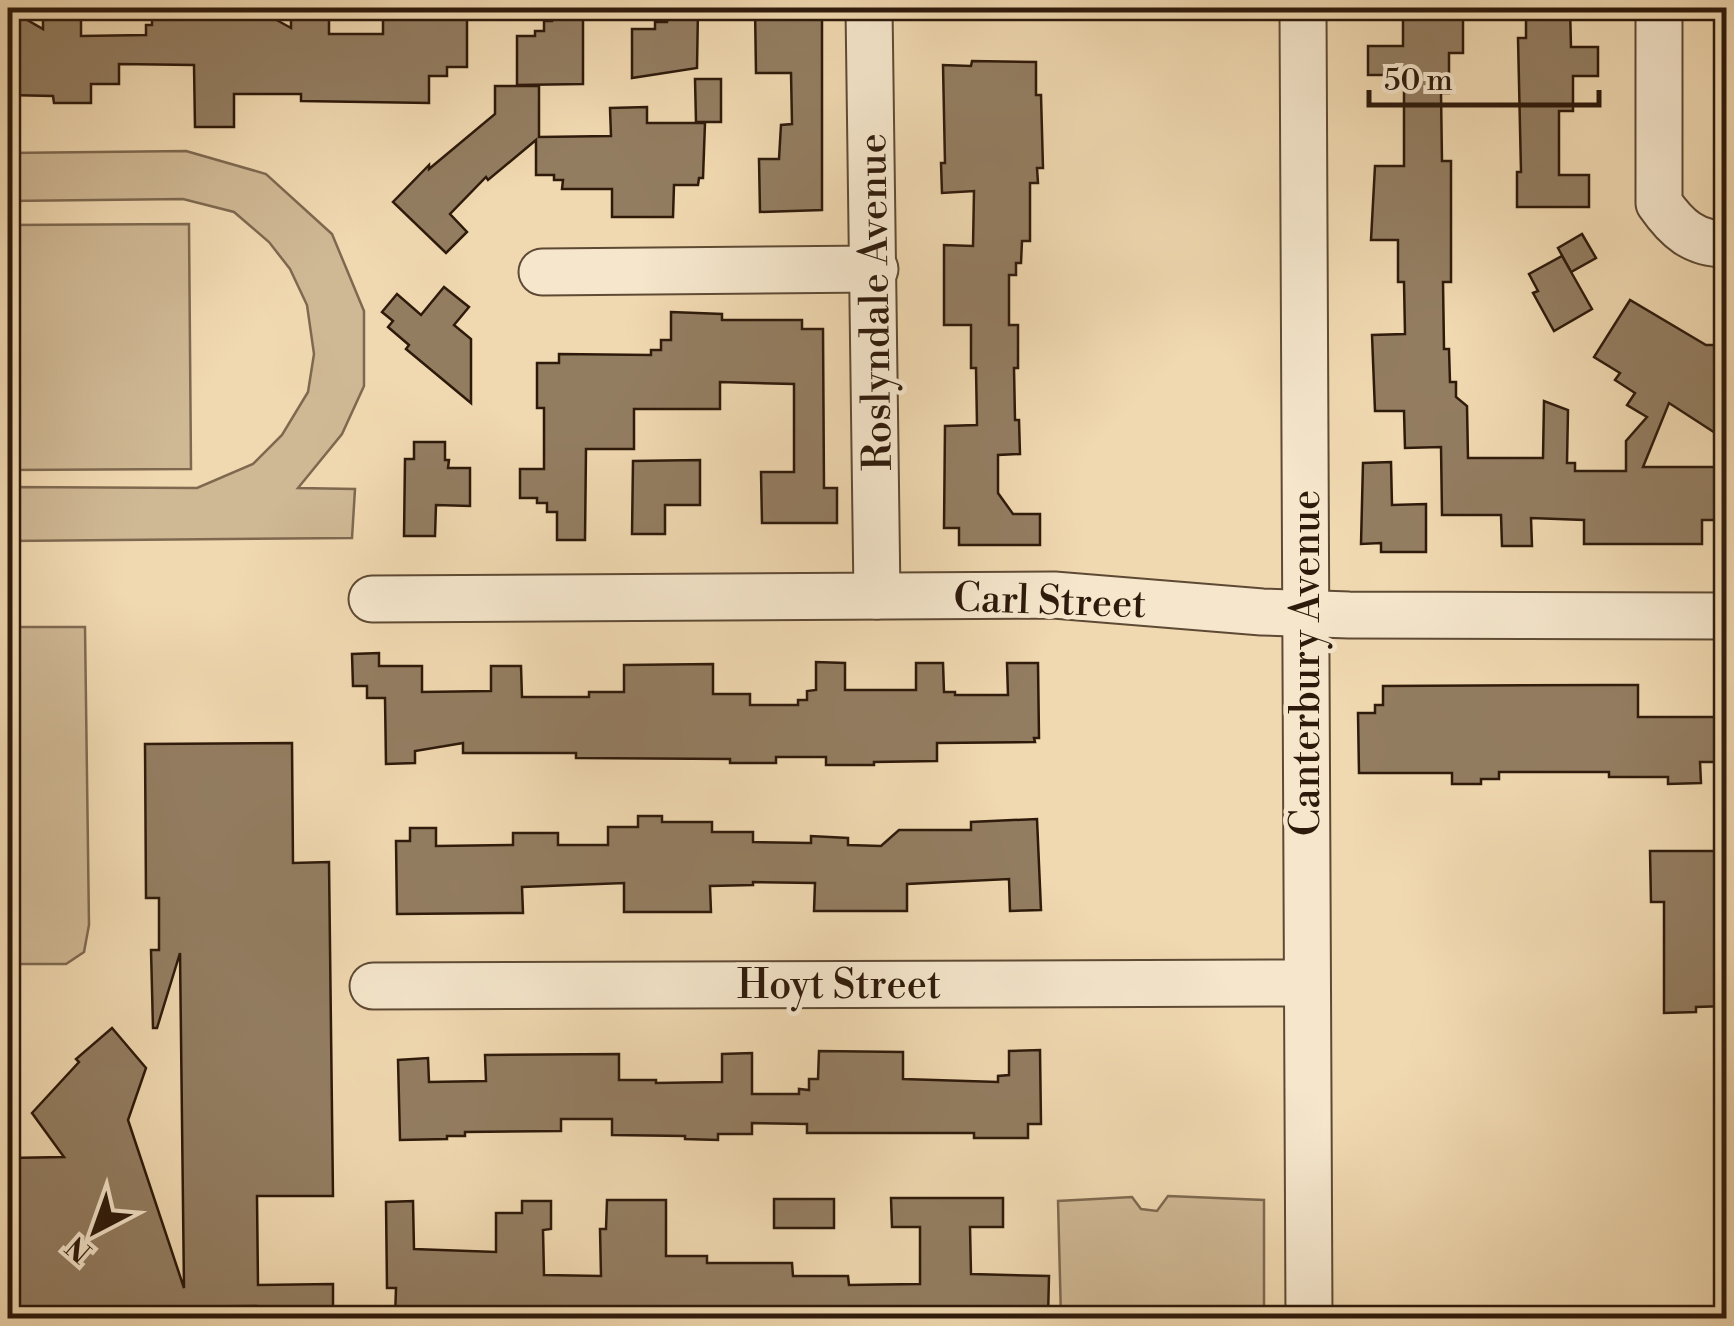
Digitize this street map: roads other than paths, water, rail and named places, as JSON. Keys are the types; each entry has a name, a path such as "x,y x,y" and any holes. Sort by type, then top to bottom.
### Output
{"street":[{"name":"Roslyndale Avenue","path":"870,8 878,596"},
{"name":"Canterbury Avenue","path":"1303,8 1309,1318"},
{"path":"1659,8 1659,202 1676,228 1707,244 1726,244"},
{"path":"542,272 875,268"},
{"name":"Carl Street","path":"372,599 1054,595 1304,614 1726,616"},
{"name":"Hoyt Street","path":"373,986 1305,983"}]}
